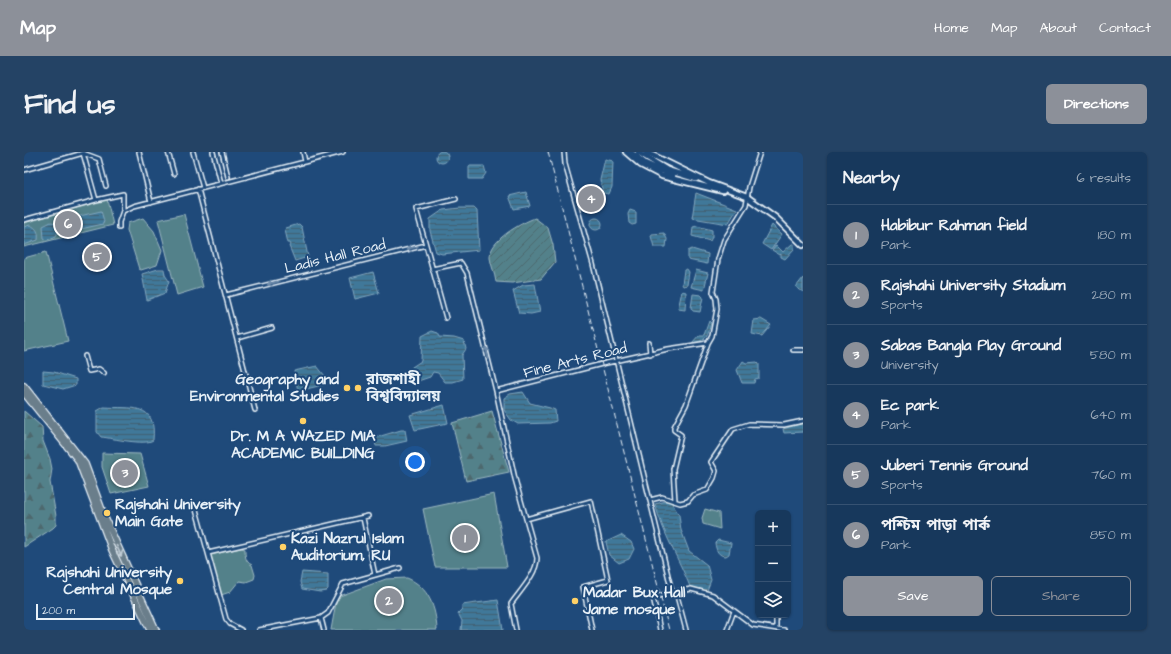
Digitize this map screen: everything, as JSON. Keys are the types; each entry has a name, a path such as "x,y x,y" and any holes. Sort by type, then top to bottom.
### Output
{"highway":[{"path":"24,386 85,464 104,518 156,630"},
{"path":"24,393 78,460 112,550 150,630"}],"main road":[{"path":"626,152 642,165 662,176 714,190 729,192"},
{"path":"631,152 666,174 688,179 702,180"},
{"path":"638,152 667,170 688,179 699,186"},
{"path":"646,152 702,180 729,192 746,197 776,218 803,245"}],"street":[{"path":"139,152 151,202"},
{"path":"168,152 174,174"},
{"path":"193,152 203,188"},
{"path":"213,152 221,184"},
{"path":"222,152 228,178"},
{"path":"303,152 305,162"},
{"path":"123,211 198,189 343,152"},
{"path":"564,152 565,164 591,258 650,500 674,592 686,630"},
{"path":"675,501 673,469 681,435 674,430 674,427 686,405 708,343 712,336 717,309 716,299 713,292 718,259 724,240 746,205 746,197 760,152"},
{"path":"24,170 83,153 99,159 106,186"},
{"path":"83,153 96,200"},
{"path":"198,189 255,410"},
{"path":"24,220 96,200 124,194 123,211 119,222 119,228"},
{"path":"446,318 416,210 456,199"},
{"name":"Ladis Hall Road","path":"226,295 426,245"},
{"path":"432,269 461,263 467,273 526,519 535,549 537,563 511,604 516,630"},
{"path":"237,338 272,328"},
{"path":"649,343 650,354"},
{"name":"Fine Arts Road","path":"496,391 650,354 708,343"},
{"path":"793,350 803,350"},
{"path":"85,356 89,372 99,369 104,373"},
{"path":"650,500 662,497 680,503 688,501 693,495 707,490 716,471 711,462 733,429 749,424 784,424 803,421"},
{"path":"526,519 591,501 608,580 583,587 592,630"},
{"path":"195,506 226,619 230,624 241,630"},
{"path":"208,554 368,516"},
{"path":"362,518 376,575"},
{"path":"259,630 321,618 328,613 343,584 400,568"},
{"path":"660,630 653,597 691,589 713,595 753,625 784,630"},
{"path":"727,630 734,611"},
{"path":"321,618 324,630"},
{"path":"776,618 776,628"}],"green space":[{"path":"597,187 595,195 597,204 587,205 584,189"},
{"path":"107,199 113,225 24,247 24,223"},
{"path":"184,214 203,287 177,295 158,220"},
{"path":"143,218 154,231 162,250 157,265 141,270 139,269 127,230 128,223"},
{"path":"535,218 548,228 553,245 555,262 541,279 512,283 496,282 490,258 491,251 500,239 507,233"},
{"path":"104,250 107,260 90,264 87,254"},
{"path":"46,252 68,341 24,351 24,258"},
{"path":"24,411 42,427 43,441 52,469 50,482 56,516 56,525 24,547"},
{"path":"492,411 509,472 466,481 452,423"},
{"path":"102,453 140,454 149,486 111,494 102,467"},
{"path":"494,494 507,567 435,567 423,509"},
{"path":"705,509 719,513 720,529 703,524 702,518"},
{"path":"241,548 245,549 245,556 252,565 255,575 254,579 246,582 239,581 230,592 221,595 210,555"},
{"path":"407,578 421,587 430,599 435,614 437,630 331,630 337,597 386,579"}],"water":[{"path":"440,151 444,151 448,157 444,163 440,163 436,159 436,155"},
{"path":"605,159 613,161 612,187 609,194 603,193 600,180"},
{"path":"469,166 484,166 486,173 482,179 469,179"},
{"path":"526,192 530,206 514,209 509,196"},
{"path":"696,193 737,209 728,224 692,218"},
{"path":"474,208 477,211 479,250 442,254 436,252 430,231 430,219 443,210"},
{"path":"630,210 636,212 636,224 632,225 629,223 628,214"},
{"path":"101,211 104,221 103,224 63,233 60,226 61,222 67,219"},
{"path":"598,218 601,219 601,229 594,230 591,229 590,222 591,219"},
{"path":"51,222 56,223 58,232 56,236 47,240 44,238 43,226"},
{"path":"299,224 302,227 308,257 295,261 285,230 286,228"},
{"path":"30,225 37,231 38,240 24,245 24,227"},
{"path":"772,225 782,234 771,250 762,244"},
{"path":"697,226 712,230 712,237 710,241 692,236 693,227"},
{"path":"664,233 667,239 666,247 654,247 651,236 652,234"},
{"path":"794,244 794,249 785,259 781,257 781,254 780,255 772,250 776,245 783,252"},
{"path":"692,249 708,254 707,264 688,260 688,251"},
{"path":"158,269 164,269 165,275 169,281 165,293 147,300 142,274"},
{"path":"687,269 689,272 687,285 683,286 684,270"},
{"path":"696,270 708,273 704,290 691,287"},
{"path":"373,272 379,293 355,299 350,278"},
{"path":"803,278 803,292 796,287"},
{"path":"535,284 540,312 531,314 519,313 513,291 523,285"},
{"path":"682,291 686,292 685,310 678,309"},
{"path":"693,294 701,295 703,297 700,312 693,311 691,308"},
{"path":"761,319 771,325 762,336 752,334 754,320"},
{"path":"709,321 711,323 706,337 701,341 692,343 699,335 704,335"},
{"path":"432,331 438,333 440,337 454,338 464,341 466,349 462,355 463,379 453,382 445,382 438,373 433,372 430,377 418,381 411,380 409,374 412,367 421,361 422,336"},
{"path":"743,361 746,363 757,362 759,364 759,378 755,379 754,383 742,383 737,370"},
{"path":"317,366 325,376 327,384 298,391 294,371"},
{"path":"43,371 54,372 76,379 76,385 63,389 43,384"},
{"path":"523,392 530,403 555,410 556,421 550,423 518,424 511,420 504,410 504,398 510,394"},
{"path":"444,405 448,423 415,430 410,415"},
{"path":"104,407 133,408 147,413 151,419 153,428 153,440 149,442 136,442 101,437 97,432 97,411"},
{"path":"803,423 803,432 784,433 783,429"},
{"path":"405,430 407,441 385,446 376,446 374,438"},
{"path":"670,500 679,515 681,530 689,551 707,565 711,580 706,593 691,589 662,526 655,504"},
{"path":"621,535 631,542 634,549 629,559 619,563 609,555 606,542"},
{"path":"718,540 731,543 729,554 726,556 719,554 717,550 715,543"},
{"path":"302,572 328,574 328,589 320,592 302,589 300,582"},
{"path":"498,600 503,630 461,630 462,621 458,613 462,609 462,605"}],"railway":[{"path":"548,152 669,630"}],"place":[{"name":"Ec park","path":"591,199"},
{"name":"পশ্চিম পাড়া পার্ক","path":"68,224"},
{"name":"Juberi Tennis Ground","path":"97,257"},
{"name":"Geography and Environmental Studies","path":"347,388"},
{"name":"রাজশাহী বিশ্ববিদ্যালয়","path":"358,388"},
{"name":"Dr. M A WAZED MIA ACADEMIC BUILDING","path":"303,421"},
{"name":"Sabas Bangla Play Ground","path":"125,473"},
{"name":"Rajshahi University Main Gate","path":"107,513"},
{"name":"Habibur Rahman field","path":"465,538"},
{"name":"Kazi Nazrul Islam Auditorium, RU","path":"283,547"},
{"name":"Rajshahi University Central Mosque","path":"180,581"},
{"name":"Rajshahi University Stadium","path":"389,601"},
{"name":"Madar Bux Hall Jame mosque","path":"575,601"}]}
